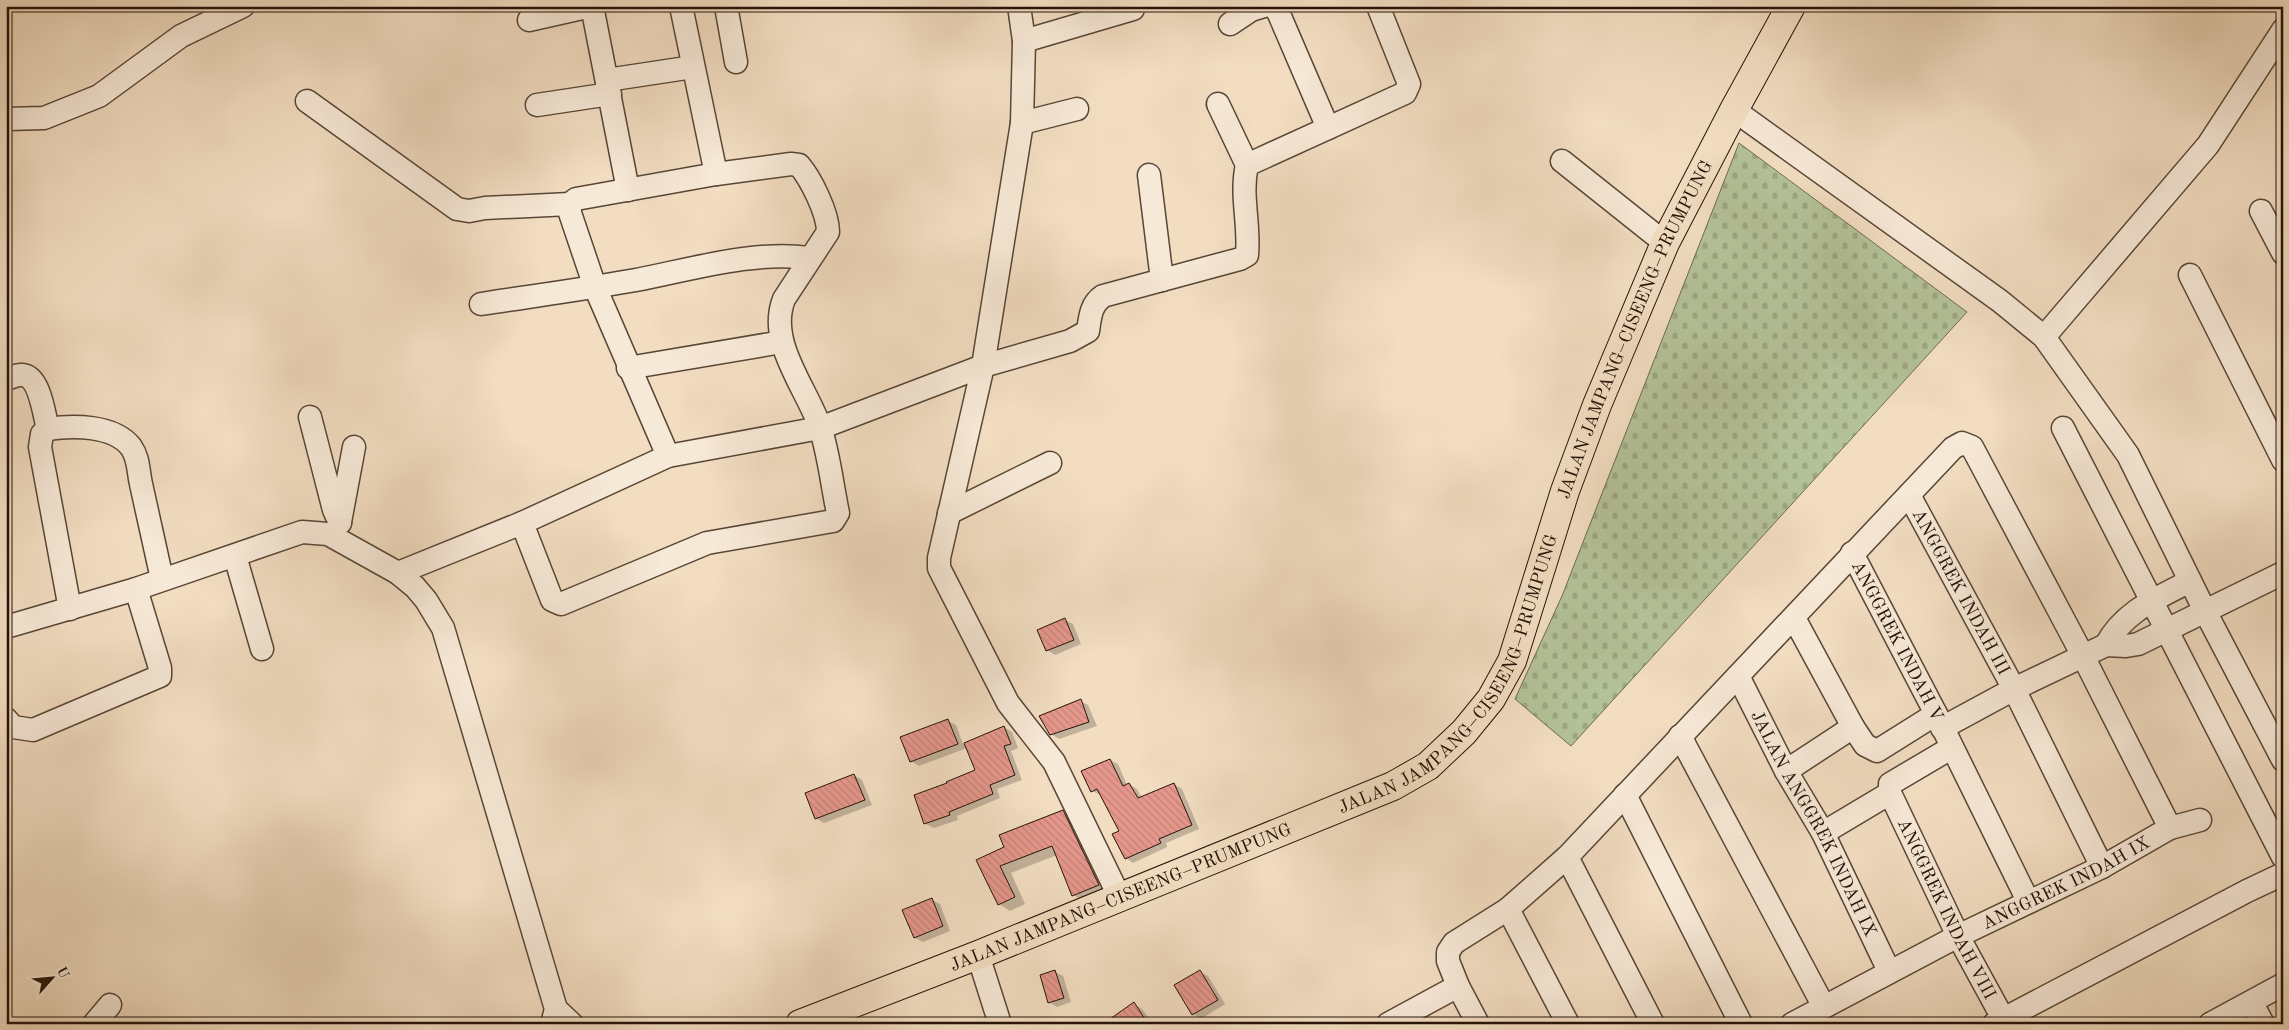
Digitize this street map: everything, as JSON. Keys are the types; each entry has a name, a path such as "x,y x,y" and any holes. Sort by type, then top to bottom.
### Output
{"main road":[{"name":"JALAN JAMPANG–CISEENG–PRUMPUNG","path":"800,1024 1393,786 1428,766 1464,732 1491,699 1512,660 1565,491 1598,405 1665,244 1734,110 1791,6"}],"street":[{"path":"6,119 44,118 98,96 181,36 243,6"},
{"path":"529,20 578,7 591,6 628,190"},
{"path":"681,6 716,174"},
{"path":"726,6 736,62"},
{"path":"1019,6 1024,41 1022,123 983,366 939,558 939,568 1008,703 1054,762 1118,896"},
{"path":"1230,24 1251,10 1264,6"},
{"path":"1274,6 1328,128"},
{"path":"1247,164 1405,93 1408,84 1378,6"},
{"path":"1024,41 1133,9"},
{"path":"2036,330 2208,145 2283,30"},
{"path":"537,105 693,67"},
{"path":"307,101 457,209 469,211 485,208 570,204 576,199 716,174 791,164 798,165 806,173 828,222 828,232 809,258 784,299 779,311 782,342 820,428 838,513 833,521 707,543 561,604 552,600 522,523"},
{"path":"398,573 522,523 668,456 820,428 983,366 1070,341 1088,331 1090,315 1095,301 1103,296 1228,264 1247,254 1244,194 1247,164 1218,104"},
{"path":"1022,123 1078,109"},
{"path":"1734,110 2000,300 2036,330 2128,455 2190,581 2283,760"},
{"path":"1562,160 1665,244"},
{"path":"1149,175 1162,280"},
{"path":"570,204 570,213 595,288 628,368 668,456"},
{"path":"2262,211 2283,254"},
{"path":"481,304 595,288 759,256 791,255 809,258"},
{"path":"2190,275 2283,460"},
{"path":"628,368 782,342"},
{"path":"6,379 21,374 30,377 38,389 48,429"},
{"path":"310,416 339,531 415,587 426,600 443,628 560,1019"},
{"path":"70,610 40,447 42,434 48,429 71,427 112,433 123,439 132,448 138,461 140,479 162,579"},
{"path":"2063,428 2283,856"},
{"path":"1478,1024 1458,986 1448,961 1448,952 1454,943 1508,909 1567,858 1680,736 1794,618 1852,553 1910,495 1953,448 1962,443 1972,447 2083,656 2170,828"},
{"path":"339,531 354,447"},
{"path":"949,513 1050,463"},
{"name":"ANGGREK INDAH III","path":"1910,495 2014,689 2102,867"},
{"path":"6,627 70,610 136,589 302,532 328,534 339,531"},
{"name":"ANGGREK INDAH V","path":"1852,553 2028,901"},
{"path":"236,556 262,648"},
{"path":"1794,618 1853,727 1865,745 1877,751 1943,730 2014,689 2106,645 2126,646 2138,644 2283,572"},
{"path":"2106,645 2113,632 2133,611 2190,581"},
{"path":"6,719 13,727 33,730 160,676 160,668 136,589"},
{"name":"JALAN ANGGREK INDAH IX","path":"1738,676 1786,770 1823,833 1889,971"},
{"path":"1786,770 1853,727"},
{"path":"1823,833 1890,793 1890,784 1943,730"},
{"path":"1680,736 1824,1007"},
{"name":"ANGGREK INDAH VIII","path":"1890,793 2001,1022"},
{"path":"1625,795 1741,1024"},
{"name":"ANGGREK INDAH IX","path":"1792,1024 1958,936 2102,867 2170,828 2200,820"},
{"path":"1567,858 1653,1024"},
{"path":"2001,1022 2283,874"},
{"path":"1508,909 1568,1024"},
{"path":"978,954 1000,1024"},
{"path":"2210,1024 2252,1003 2282,985"},
{"path":"1388,1024 1458,986"},
{"path":"2252,1003 2263,1024"},
{"path":"94,1024 110,1005"}],"green space":[{"path":"1739,143 1967,312 1571,746 1515,699 1562,596"}],"building":[{"path":"1065,618 1074,640 1046,651 1037,630"},
{"path":"1081,699 1089,722 1050,735 1039,716"},
{"path":"948,719 958,744 910,762 900,737"},
{"path":"1004,726 1011,744 1004,746 1015,775 990,785 993,794 949,812 950,815 924,824 914,795 975,770 964,743"},
{"path":"1110,759 1123,786 1129,783 1138,798 1174,783 1192,825 1159,839 1161,843 1125,859 1112,834 1119,831 1097,789 1091,792 1081,771"},
{"path":"854,774 865,800 815,819 805,793"},
{"path":"1063,810 1099,885 1072,896 1052,846 1000,866 1015,897 998,905 976,860 1004,847 999,835"},
{"path":"932,898 943,926 914,938 902,910"},
{"path":"1055,970 1064,998 1048,1003 1040,975"},
{"path":"1200,970 1218,1000 1192,1015 1174,985"},
{"path":"1134,1002 1148,1024 1103,1024"}]}
